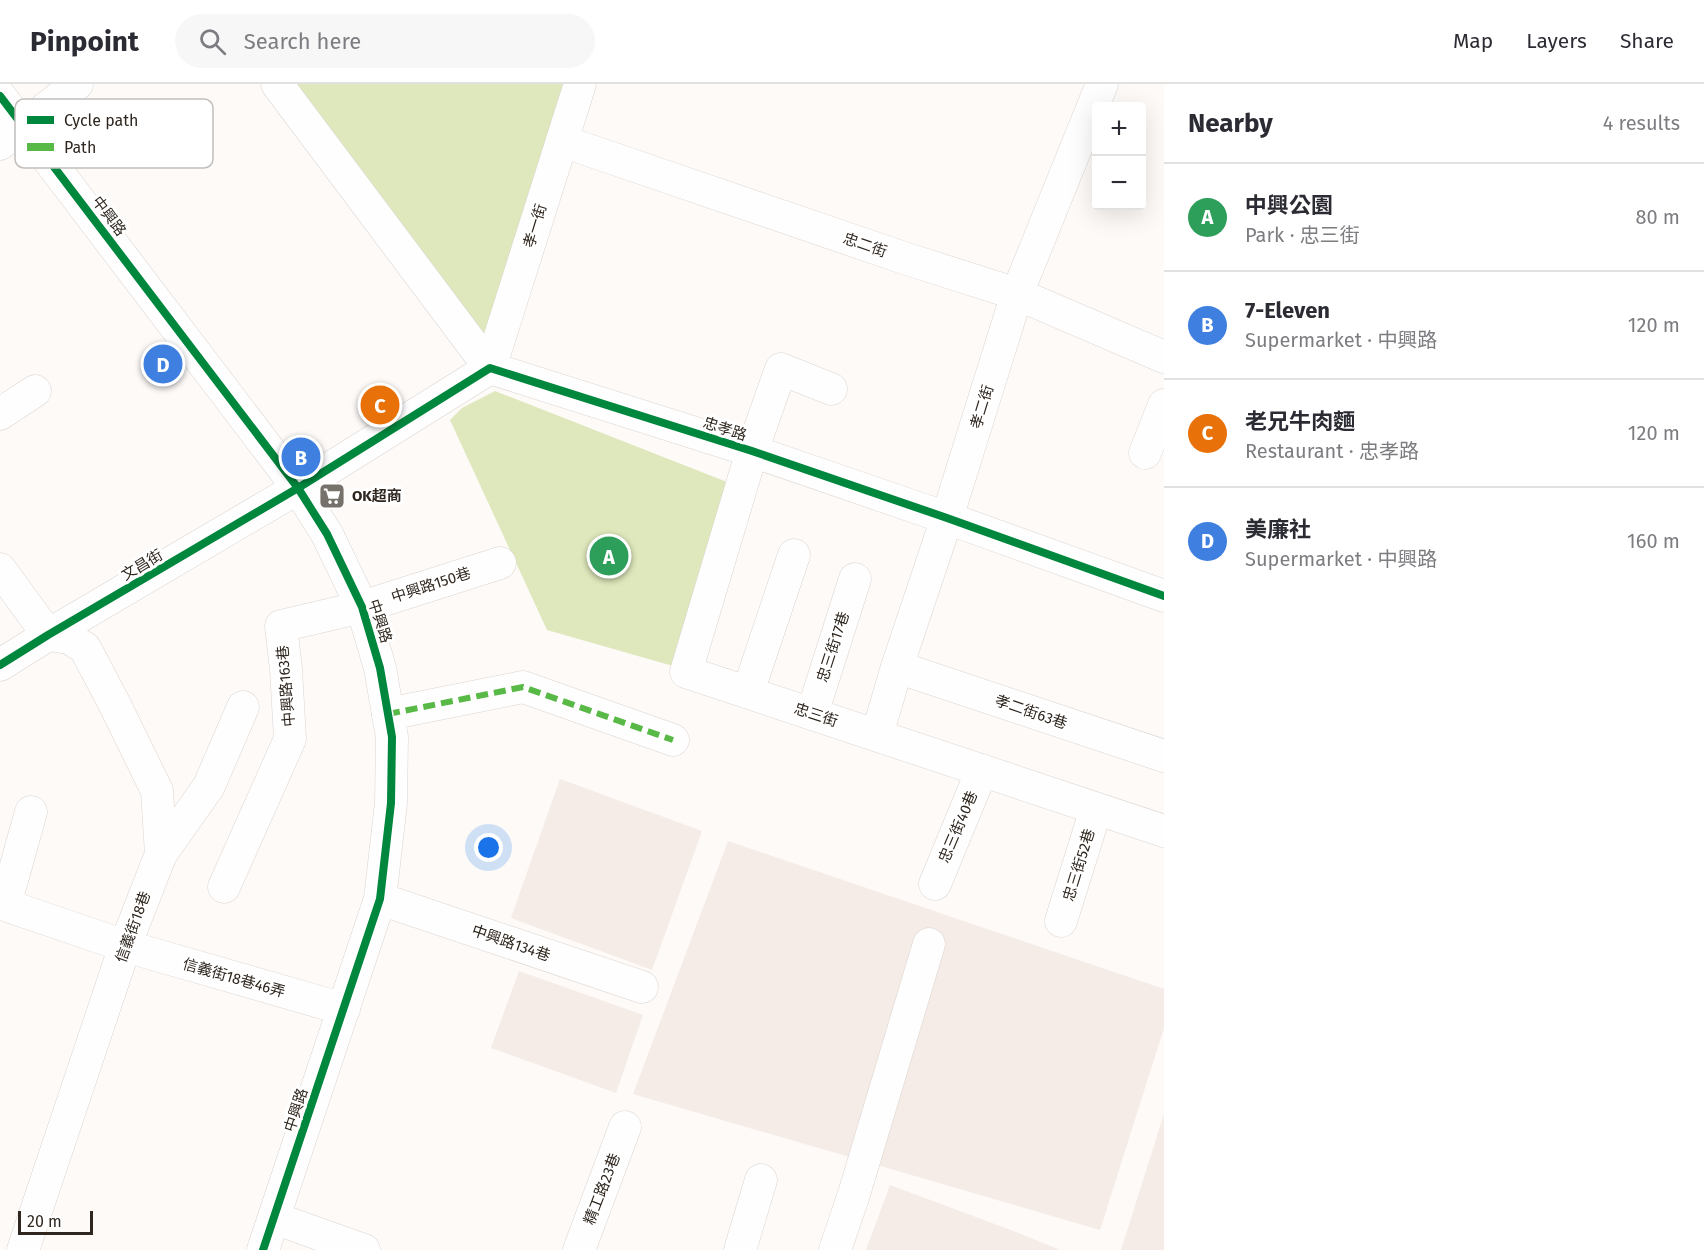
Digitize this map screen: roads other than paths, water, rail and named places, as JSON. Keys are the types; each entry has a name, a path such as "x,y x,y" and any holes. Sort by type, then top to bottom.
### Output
{"street":[{"path":"58,99 77,84"},
{"path":"278,84 490,368 298,488"},
{"name":"孝一街","path":"490,368 580,84"},
{"name":"孝二街","path":"877,735 1017,294 1102,84"},
{"name":"中興路","path":"0,96 12,135"},
{"name":"忠二街","path":"562,141 907,259 1017,294 1164,357"},
{"name":"中興路","path":"39,168 298,488 327,534 362,607 380,668 392,736 391,803 380,899 263,1250"},
{"name":"忠孝路","path":"490,368 752,451 1164,596"},
{"path":"752,451 781,369 831,389"},
{"path":"0,414 35,391"},
{"path":"1146,453 1164,405"},
{"name":"忠三街","path":"752,451 686,672 1164,831"},
{"name":"文昌街","path":"0,666 48,635 298,488"},
{"path":"748,692 794,555"},
{"name":"中興路150巷","path":"362,607 500,563"},
{"path":"0,569 48,635"},
{"name":"忠三街17巷","path":"812,714 855,579"},
{"name":"中興路163巷","path":"224,887 290,740 286,669 280,626 362,607"},
{"name":"信義街18巷","path":"23,1250 125,946 161,854 157,791 115,705 85,648 69,638 48,635"},
{"name":"孝二街63巷","path":"897,667 1164,756"},
{"path":"388,714 523,687 673,740"},
{"path":"161,854 209,786 243,707"},
{"name":"忠三街40巷","path":"935,884 982,770"},
{"name":"忠三街52巷","path":"1061,921 1096,808"},
{"path":"3,912 31,812"},
{"name":"中興路134巷","path":"380,899 642,987"},
{"name":"信義街18巷46弄","path":"3,912 344,1010"},
{"path":"835,1250 929,944"},
{"name":"精工路23巷","path":"579,1250 626,1127"},
{"path":"740,1250 761,1180"},
{"path":"274,1218 364,1250"}],"place":[{"name":"美廉社","path":"163,364"},
{"name":"老兄牛肉麵","path":"380,405"},
{"name":"7-Eleven","path":"301,457"},
{"name":"OK超商","path":"332,496"},
{"name":"中興公園","path":"609,556"}]}
